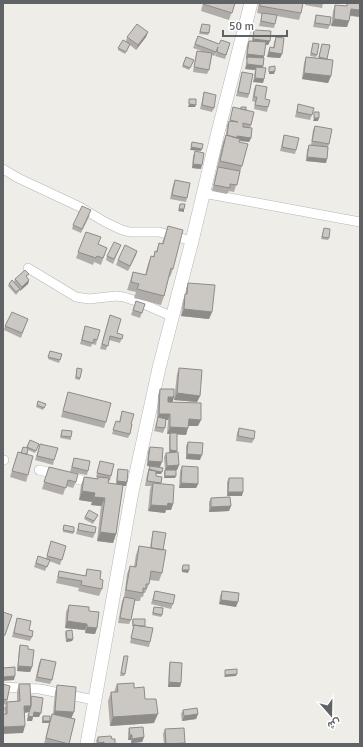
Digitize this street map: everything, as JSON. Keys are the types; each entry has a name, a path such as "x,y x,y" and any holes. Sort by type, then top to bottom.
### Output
{"main road":[{"path":"87,744 129,491 251,3"}],"street":[{"path":"3,169 18,178 80,207 122,230 130,232 159,232 192,241"},
{"path":"203,193 360,222"},
{"path":"28,268 76,297 89,299 116,296 124,297 173,317"},
{"path":"39,470 101,484"},
{"path":"3,687 40,689 94,700"}],"building":[{"path":"235,3 232,13 203,4"},
{"path":"260,3 303,3 301,13 260,6"},
{"path":"347,3 360,3 360,10 351,9 349,21 334,19 335,5 347,6"},
{"path":"262,13 277,15 275,24 261,21"},
{"path":"316,15 331,17 330,25 315,23"},
{"path":"137,24 148,32 138,45 127,37"},
{"path":"202,24 210,25 209,33 200,32"},
{"path":"254,30 271,31 270,41 253,39"},
{"path":"198,36 219,44 221,40 230,43 226,55 217,52 218,47 216,52 195,44"},
{"path":"276,37 284,38 282,54 269,52 270,47 274,48"},
{"path":"123,40 130,44 126,52 118,48"},
{"path":"249,41 266,42 264,56 247,54"},
{"path":"313,43 319,44 317,55 311,53"},
{"path":"322,44 330,45 327,59 319,57"},
{"path":"197,51 212,53 209,70 194,67"},
{"path":"186,57 194,60 190,68 183,65"},
{"path":"247,57 264,58 263,66 247,64"},
{"path":"306,57 333,60 331,76 304,73"},
{"path":"275,66 275,71 269,72 269,67"},
{"path":"256,67 266,68 264,79 255,78"},
{"path":"242,72 253,74 249,94 238,92"},
{"path":"256,85 267,87 265,99 270,100 268,107 255,105 257,97 254,97"},
{"path":"204,92 216,95 214,108 202,105"},
{"path":"189,99 196,99 196,105 189,104"},
{"path":"298,104 314,108 312,115 297,112"},
{"path":"233,107 254,112 251,125 243,123 243,127 252,128 251,138 237,136 237,138 227,135 229,121 238,122 230,120"},
{"path":"241,107 246,107 246,110 241,109"},
{"path":"314,112 319,112 319,118 314,118"},
{"path":"315,126 332,129 329,144 312,141"},
{"path":"226,135 240,139 239,142 248,144 242,166 220,161"},
{"path":"284,135 299,138 296,150 282,147"},
{"path":"192,142 203,144 202,149 191,147"},
{"path":"309,145 328,147 327,159 307,157"},
{"path":"195,151 204,153 202,165 193,164"},
{"path":"218,167 240,171 237,185 230,184 230,188 214,185"},
{"path":"175,180 190,183 187,198 172,195"},
{"path":"180,204 185,204 184,209 179,209"},
{"path":"82,206 91,210 82,229 73,225"},
{"path":"168,226 183,230 164,296 137,289 139,284 131,282 133,272 146,275 151,256 154,257 159,243 163,244"},
{"path":"324,228 330,229 329,238 322,237"},
{"path":"86,232 101,237 98,244 107,248 103,258 97,256 96,258 78,252"},
{"path":"114,242 121,245 114,259 107,256"},
{"path":"125,245 137,251 130,266 118,260"},
{"path":"25,270 29,274 26,276 29,280 22,287 15,279"},
{"path":"12,280 20,289 16,292 9,284"},
{"path":"188,283 215,285 212,312 184,309 185,294 187,294"},
{"path":"136,301 145,304 142,313 133,310"},
{"path":"12,312 28,319 22,333 5,326"},
{"path":"110,315 121,319 117,333 123,335 122,339 110,336 108,346 102,344"},
{"path":"85,326 100,330 97,340 94,339 93,343 82,340"},
{"path":"50,351 62,354 60,360 48,357"},
{"path":"77,368 82,369 80,378 76,377"},
{"path":"179,368 202,370 200,396 177,393"},
{"path":"160,389 174,389 174,397 168,397 168,402 201,403 201,420 189,419 188,428 170,427 170,414 159,414"},
{"path":"68,392 111,403 106,422 63,411"},
{"path":"38,401 46,404 44,408 37,405"},
{"path":"122,411 134,414 130,434 113,430 116,421 120,422"},
{"path":"158,417 166,419 165,428 156,427"},
{"path":"239,428 255,431 254,439 238,436"},
{"path":"62,430 72,431 71,437 61,436"},
{"path":"170,433 177,433 177,451 170,450"},
{"path":"30,440 39,444 36,451 27,447"},
{"path":"188,442 203,443 202,455 187,454"},
{"path":"40,444 58,448 54,460 37,456"},
{"path":"23,447 28,448 27,454 21,453"},
{"path":"150,447 163,448 162,462 148,461"},
{"path":"18,452 33,456 28,475 12,471"},
{"path":"178,452 179,465 167,466 166,453"},
{"path":"74,458 90,461 88,471 72,467"},
{"path":"100,461 114,464 111,476 97,473"},
{"path":"150,466 163,468 162,472 149,470"},
{"path":"182,466 198,467 198,484 181,483"},
{"path":"49,467 78,474 76,482 68,480 66,488 44,482"},
{"path":"118,469 128,470 127,482 117,481"},
{"path":"149,469 156,471 156,476 162,477 161,483 147,481"},
{"path":"165,470 176,470 176,476 165,476"},
{"path":"84,477 98,479 98,477 109,478 108,483 123,485 116,534 100,532 105,498 94,497 95,493 82,491"},
{"path":"229,478 243,478 243,492 228,492"},
{"path":"153,483 174,485 173,504 168,503 167,506 151,505"},
{"path":"230,497 231,506 211,507 211,498"},
{"path":"89,510 98,515 94,521 85,517"},
{"path":"79,523 96,527 95,533 78,530"},
{"path":"64,525 74,527 74,532 63,530"},
{"path":"153,531 166,533 163,550 151,548"},
{"path":"51,541 66,546 62,560 47,556"},
{"path":"139,546 166,550 162,573 151,571 149,584 146,584 146,589 143,588 143,593 126,590 130,566 136,567"},
{"path":"38,556 50,560 47,567 36,563"},
{"path":"183,565 189,565 189,570 182,570"},
{"path":"87,569 101,571 100,579 103,580 102,589 81,585 82,581 58,577 59,571 86,576"},
{"path":"155,591 175,595 173,604 153,600"},
{"path":"222,591 239,593 238,602 221,600"},
{"path":"124,597 135,599 131,620 120,618"},
{"path":"69,605 89,607 89,611 99,612 97,628 87,627 87,624 67,621"},
{"path":"154,607 163,608 162,615 153,613"},
{"path":"3,612 12,615 5,635 3,635"},
{"path":"17,618 31,621 29,630 33,631 32,637 14,633"},
{"path":"133,619 145,619 145,626 133,626"},
{"path":"134,625 153,628 150,642 131,638"},
{"path":"72,630 73,639 67,639 66,631"},
{"path":"20,645 28,646 28,649 34,650 32,667 18,666"},
{"path":"124,656 128,656 125,674 121,673"},
{"path":"41,659 56,662 52,680 37,677"},
{"path":"170,662 182,663 181,683 169,682"},
{"path":"15,667 15,676 3,677 3,668"},
{"path":"237,669 237,674 225,675 225,670"},
{"path":"134,683 134,688 144,687 145,699 156,699 158,714 113,717 111,692 118,692 117,684"},
{"path":"3,684 10,686 7,700 3,699"},
{"path":"19,684 30,684 31,706 24,706 25,726 3,727 3,714 7,714 7,702 20,701"},
{"path":"57,685 76,687 74,712 55,711"},
{"path":"31,696 43,698 41,713 34,712 33,717 28,716 31,706"},
{"path":"197,708 198,714 184,716 183,710"},
{"path":"52,714 75,719 69,744 46,738"},
{"path":"43,716 50,716 50,721 43,721"},
{"path":"143,727 144,737 132,739 129,728"},
{"path":"184,728 185,743 166,744 165,729"},
{"path":"111,736 112,739 115,739 115,744 104,744 104,742 98,743 98,737"}]}
